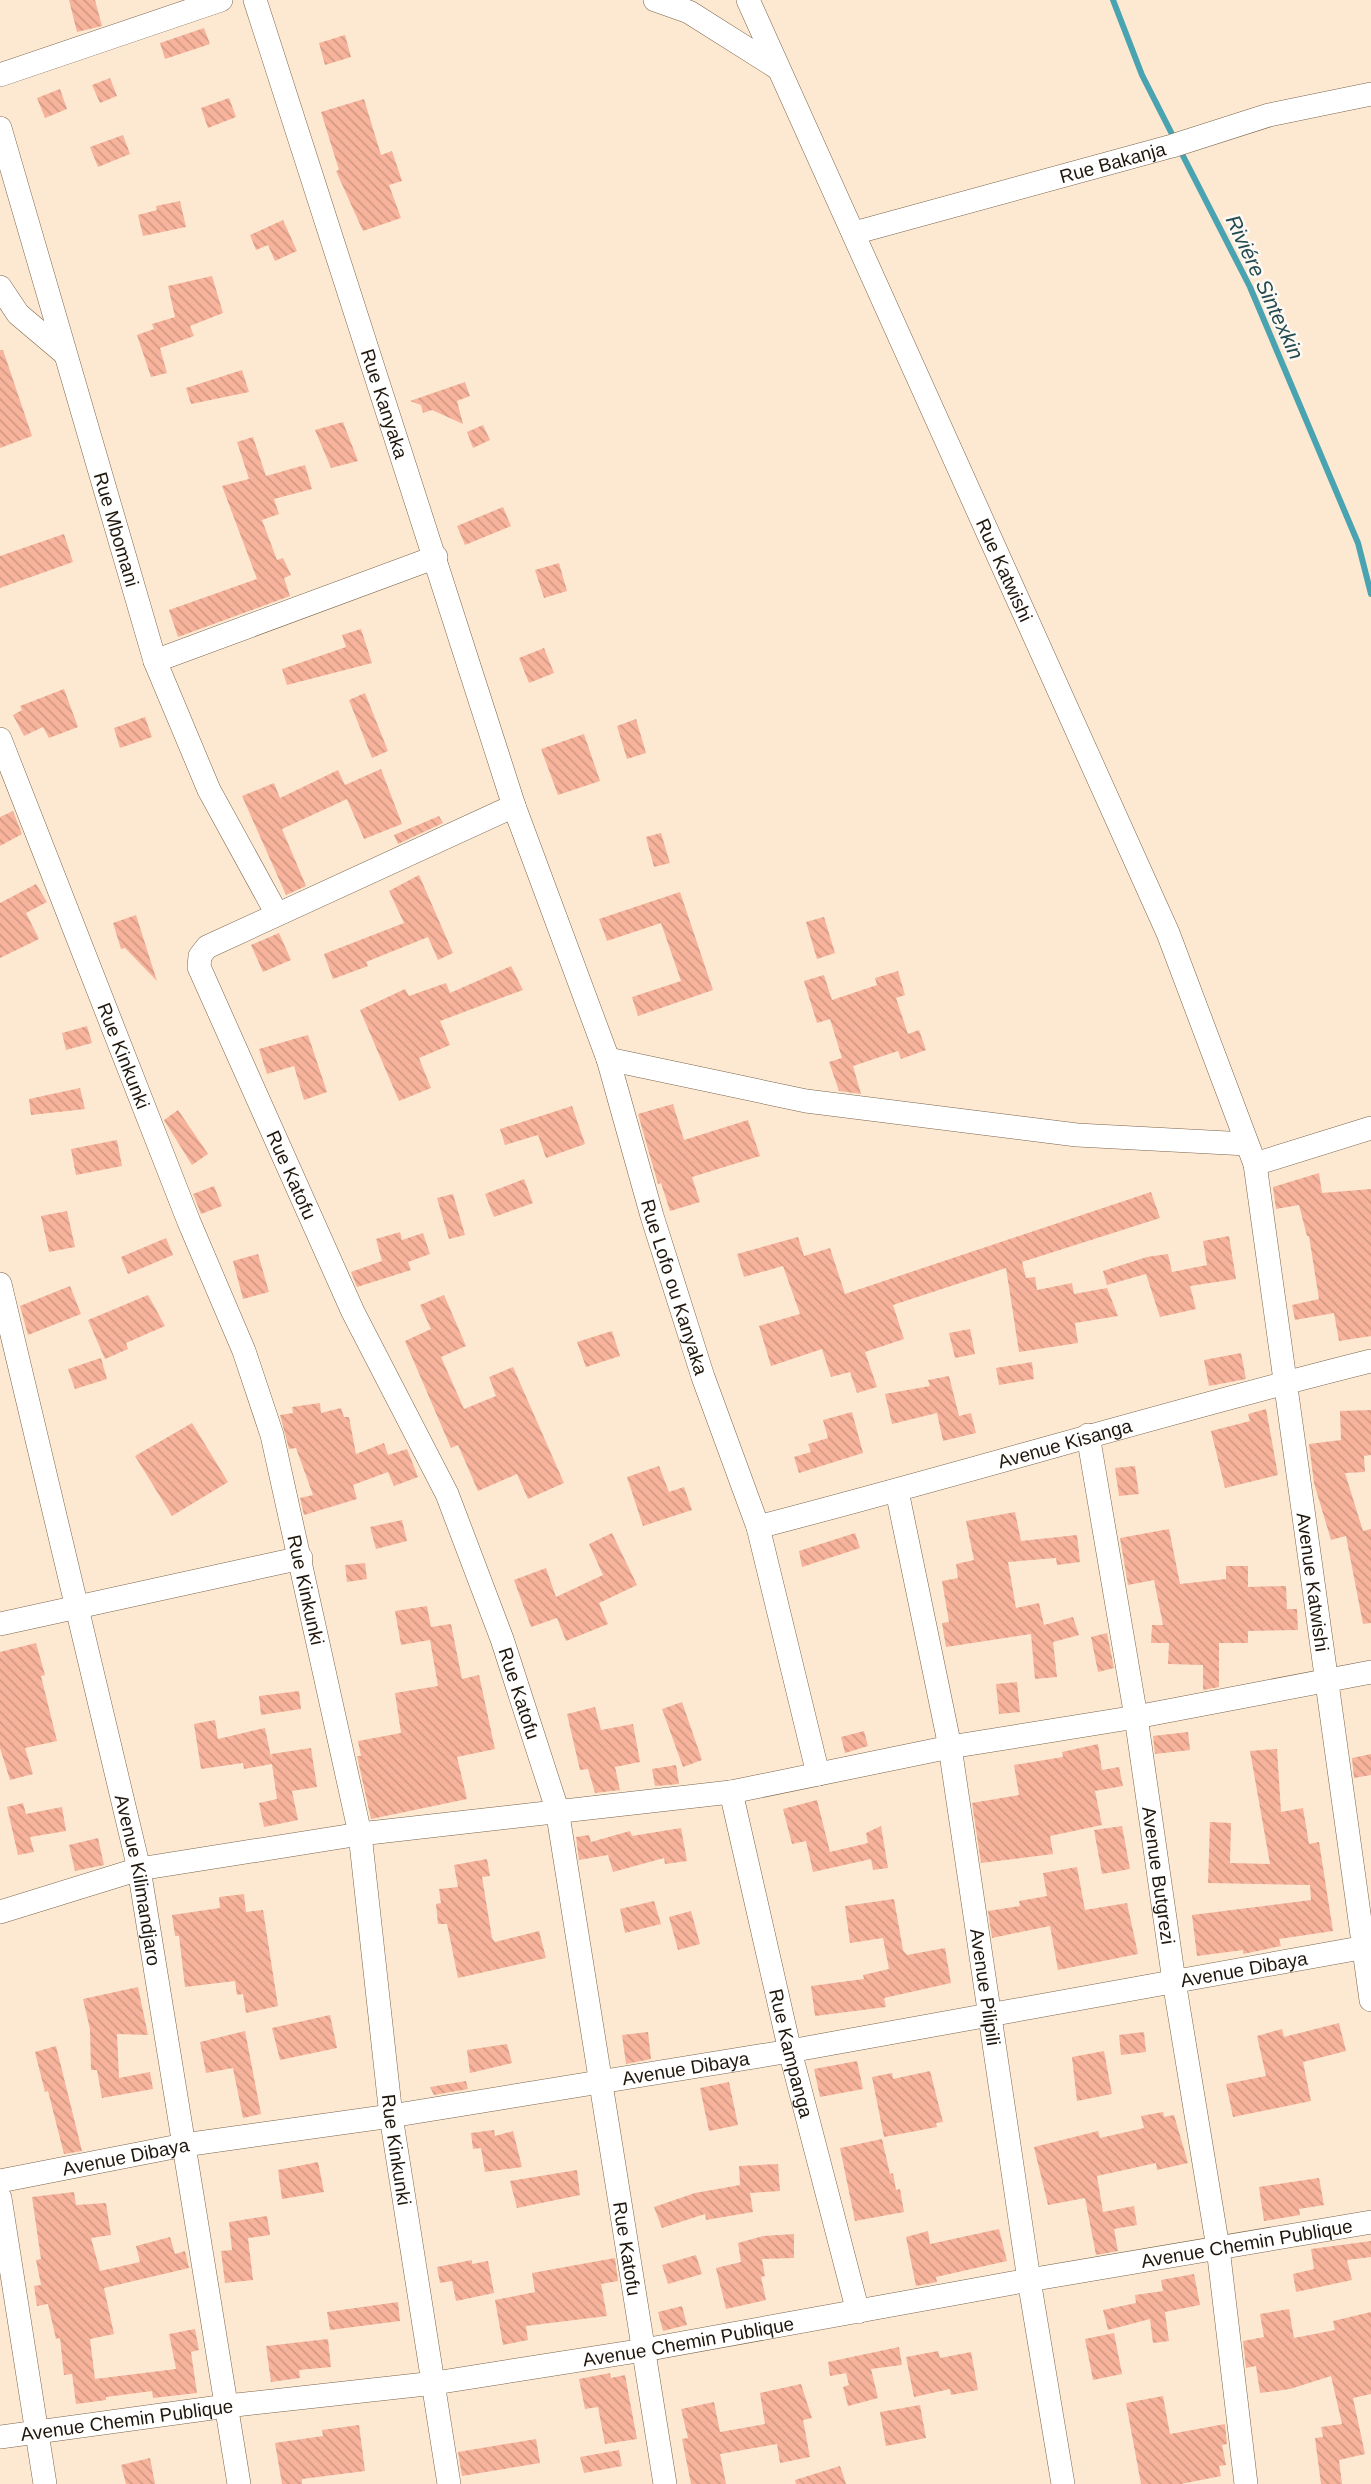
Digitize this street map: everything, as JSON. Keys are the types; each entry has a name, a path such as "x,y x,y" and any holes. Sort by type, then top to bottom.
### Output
{"street":[{"path":"0,75 221,0"},
{"name":"Rue Kanyaka","path":"255,0 514,806"},
{"path":"655,0 689,12 776,67"},
{"name":"Rue Katwishi","path":"748,0 1168,933 1251,1154"},
{"name":"Rue Bakanja","path":"854,233 1172,146 1269,115 1371,94"},
{"name":"Rue Mbomani","path":"0,128 155,661 209,790 277,914"},
{"path":"0,287 18,314 63,352"},
{"path":"155,661 436,557"},
{"name":"Rue Kinkunki","path":"0,739 189,1222 244,1351 272,1435 359,1833 391,2116 449,2484"},
{"path":"277,914 514,806"},
{"name":"Rue Lofo ou Kanyaka","path":"514,806 608,1059 652,1216 699,1365 758,1527 818,1774"},
{"name":"Rue Katofu","path":"277,914 207,947 200,956 199,967 353,1312 447,1494 502,1639 557,1809 664,2484"},
{"path":"608,1059 806,1101 1251,1154 1371,1128"},
{"name":"Avenue Katwishi","path":"1251,1154 1325,1681 1367,1947 1371,2000"},
{"name":"Avenue Kilimandjaro","path":"0,1284 6,1337 139,1869 239,2484"},
{"name":"Avenue Kisanga","path":"758,1527 897,1491 1088,1435 1371,1361"},
{"name":"Avenue Butgrezi","path":"1088,1435 1136,1717 1174,1981 1218,2248 1246,2484"},
{"name":"Avenue Pilipili","path":"897,1491 950,1747 1029,2280 1063,2484"},
{"path":"0,1624 301,1558"},
{"path":"0,1912 139,1869 359,1833 557,1809 731,1792 950,1747 1136,1717 1371,1672"},
{"name":"Rue Kampanga","path":"731,1792 790,2051 858,2312"},
{"name":"Avenue Dibaya","path":"0,2181 184,2145 391,2116 790,2051 990,2012 1367,1947"},
{"path":"0,2197 45,2484"},
{"name":"Avenue Chemin Publique","path":"0,2437 227,2406 435,2384 644,2350 1029,2280 1371,2222"}],"building":[{"path":"69,0 95,0 102,26 77,32"},
{"path":"204,28 210,44 165,59 160,43"},
{"path":"345,35 351,57 325,65 319,43"},
{"path":"110,78 117,96 100,103 92,85"},
{"path":"60,89 67,109 45,118 37,98"},
{"path":"229,98 236,117 208,128 201,108"},
{"path":"364,99 381,155 392,151 402,181 389,185 401,218 363,231 336,171 339,170 321,112"},
{"path":"123,135 130,154 98,167 90,147"},
{"path":"180,201 186,227 143,236 138,215 157,210 156,206"},
{"path":"283,220 297,251 275,261 268,245 256,250 250,235"},
{"path":"212,276 223,313 190,326 194,336 160,348 167,373 151,377 137,335 154,329 152,324 175,317 168,286"},
{"path":"0,350 3,350 32,436 0,448"},
{"path":"242,370 249,392 191,404 186,388"},
{"path":"465,382 470,396 457,401 463,424 432,410 423,413 421,405 410,401"},
{"path":"343,422 358,461 331,468 315,430"},
{"path":"483,425 490,440 473,448 467,432"},
{"path":"253,437 266,476 305,465 312,489 274,499 279,514 262,520 277,560 283,558 291,575 284,578 290,596 178,637 169,610 257,579 222,486 249,479 237,442"},
{"path":"503,507 511,526 465,545 457,526"},
{"path":"64,534 73,562 0,588 0,556"},
{"path":"559,563 567,591 544,598 535,570"},
{"path":"361,629 372,663 287,685 282,669 346,647 342,635"},
{"path":"544,648 554,673 529,683 519,658"},
{"path":"64,689 78,727 49,738 43,727 24,736 13,715 22,710 20,706"},
{"path":"365,693 388,751 372,758 349,700"},
{"path":"145,717 152,737 120,748 114,728"},
{"path":"636,719 646,753 627,759 617,726"},
{"path":"584,734 600,781 558,795 541,749"},
{"path":"381,769 402,824 364,839 347,799 282,829 306,886 286,895 242,796 274,783 280,798 338,770 345,785"},
{"path":"13,811 22,834 0,846 0,817"},
{"path":"439,816 443,823 398,844 394,835"},
{"path":"661,833 670,863 654,867 646,837"},
{"path":"419,875 453,953 438,960 428,937 366,962 368,966 333,979 324,954 404,923 389,891"},
{"path":"36,884 47,902 26,913 39,939 0,958 0,903"},
{"path":"680,892 713,990 638,1016 632,997 681,981 661,923 607,941 599,919"},
{"path":"136,915 157,981 125,948 121,949 113,923"},
{"path":"824,917 835,953 817,959 806,922"},
{"path":"279,933 291,960 263,972 251,945"},
{"path":"511,966 523,990 440,1021 450,1045 419,1058 431,1088 399,1101 360,1010 405,989 409,996 446,983 450,993"},
{"path":"898,971 905,995 896,998 908,1034 919,1030 926,1050 901,1059 898,1051 853,1066 861,1094 839,1091 829,1062 842,1058 830,1019 817,1023 804,981 824,975 832,1000 877,985 875,978"},
{"path":"87,1026 92,1043 66,1050 62,1033"},
{"path":"308,1035 327,1092 304,1100 294,1066 267,1074 259,1049"},
{"path":"80,1088 85,1109 31,1115 29,1099"},
{"path":"673,1104 684,1140 748,1120 760,1156 692,1177 700,1202 670,1211 661,1183 658,1184 638,1114"},
{"path":"572,1106 585,1144 546,1158 538,1135 505,1145 500,1129"},
{"path":"178,1110 208,1154 192,1165 164,1120"},
{"path":"117,1140 122,1166 76,1175 71,1149"},
{"path":"1319,1173 1322,1193 1371,1189 1371,1336 1339,1341 1334,1313 1295,1320 1292,1305 1319,1299 1309,1236 1299,1205 1276,1209 1273,1187"},
{"path":"524,1179 533,1203 494,1217 485,1194"},
{"path":"214,1186 222,1206 201,1214 193,1194"},
{"path":"1151,1192 1160,1218 1022,1262 1026,1278 1035,1277 1037,1290 1072,1283 1074,1294 1107,1288 1118,1316 1075,1323 1078,1343 1019,1352 1006,1268 893,1305 904,1339 865,1352 877,1387 857,1393 850,1372 831,1377 822,1349 771,1366 759,1326 800,1314 783,1266 744,1277 737,1254 798,1237 804,1256 830,1248 845,1294"},
{"path":"453,1194 465,1235 449,1239 437,1198"},
{"path":"67,1211 75,1247 49,1252 41,1216"},
{"path":"400,1232 402,1240 423,1233 430,1254 408,1262 411,1270 357,1287 351,1272 382,1261 376,1239"},
{"path":"1229,1236 1236,1279 1190,1286 1196,1309 1160,1317 1146,1274 1107,1285 1103,1271 1147,1257 1168,1254 1172,1272 1207,1265 1203,1241"},
{"path":"166,1238 173,1255 128,1274 121,1257"},
{"path":"258,1254 269,1292 243,1299 233,1261"},
{"path":"70,1286 81,1314 28,1335 20,1306"},
{"path":"148,1295 165,1326 126,1343 128,1349 105,1359 88,1320"},
{"path":"444,1295 466,1346 441,1357 464,1409 496,1396 489,1377 513,1367 564,1483 528,1499 517,1474 478,1491 458,1445 451,1448 405,1341 431,1329 420,1305"},
{"path":"970,1329 975,1354 955,1358 949,1333"},
{"path":"612,1331 620,1356 586,1367 577,1342"},
{"path":"1241,1353 1246,1379 1209,1386 1204,1360"},
{"path":"101,1358 107,1379 75,1389 68,1369"},
{"path":"1032,1362 1034,1379 999,1385 996,1368"},
{"path":"949,1376 959,1416 971,1413 976,1433 943,1441 937,1413 892,1424 885,1394 930,1386 928,1380"},
{"path":"320,1403 321,1413 341,1408 344,1417 349,1417 356,1454 384,1443 388,1455 407,1449 418,1477 394,1486 388,1472 353,1485 357,1499 304,1515 300,1498 313,1495 296,1448 289,1449 280,1415 293,1413 292,1407"},
{"path":"1266,1409 1278,1475 1225,1488 1211,1431 1250,1421 1248,1414"},
{"path":"1371,1410 1371,1455 1364,1456 1365,1472 1345,1473 1363,1531 1371,1529 1371,1623 1363,1624 1346,1536 1331,1540 1314,1483 1309,1444 1341,1440 1340,1411"},
{"path":"852,1412 863,1453 799,1473 794,1457 811,1452 808,1444 828,1438 823,1420"},
{"path":"192,1423 228,1482 172,1516 135,1456"},
{"path":"659,1466 669,1492 684,1487 692,1510 643,1526 627,1477"},
{"path":"1135,1466 1139,1494 1119,1496 1115,1468"},
{"path":"1015,1512 1021,1541 1077,1535 1080,1562 1057,1565 1056,1558 1008,1562 1016,1608 1039,1603 1044,1625 1073,1617 1079,1635 1053,1642 1057,1677 1035,1679 1031,1634 946,1647 942,1623 949,1622 942,1581 958,1578 956,1564 974,1560 966,1521"},
{"path":"402,1520 407,1541 376,1549 370,1527"},
{"path":"1169,1529 1180,1584 1226,1579 1226,1566 1248,1566 1248,1587 1286,1586 1287,1609 1297,1609 1298,1630 1248,1631 1248,1643 1219,1643 1219,1687 1203,1690 1203,1665 1168,1664 1169,1643 1151,1643 1152,1625 1163,1625 1154,1580 1128,1585 1120,1538"},
{"path":"612,1533 637,1585 599,1603 608,1624 566,1641 557,1618 531,1627 514,1580 546,1568 556,1597 603,1575 589,1544"},
{"path":"855,1533 860,1548 802,1567 799,1551"},
{"path":"365,1563 367,1579 347,1582 345,1565"},
{"path":"427,1606 431,1627 451,1624 462,1679 479,1675 495,1749 457,1757 467,1799 371,1819 357,1756 361,1756 358,1741 401,1733 395,1693 438,1686 430,1640 401,1645 395,1611"},
{"path":"1107,1633 1114,1668 1098,1672 1091,1637"},
{"path":"36,1643 57,1741 25,1748 33,1774 10,1780 0,1748 0,1652"},
{"path":"1017,1682 1020,1712 999,1714 996,1684"},
{"path":"299,1691 301,1709 261,1715 259,1696"},
{"path":"682,1702 702,1760 683,1767 662,1709"},
{"path":"595,1707 601,1730 633,1724 640,1762 615,1767 620,1790 595,1793 588,1769 580,1770 567,1714"},
{"path":"215,1720 218,1739 265,1728 272,1762 271,1754 311,1748 317,1787 292,1791 298,1820 264,1827 259,1803 277,1799 272,1764 244,1769 243,1763 201,1769 194,1724"},
{"path":"864,1731 868,1746 845,1753 841,1737"},
{"path":"1188,1732 1190,1750 1155,1754 1153,1736"},
{"path":"1098,1744 1102,1770 1119,1767 1123,1786 1095,1791 1102,1825 1050,1836 1053,1854 981,1863 972,1803 1019,1795 1014,1765 1063,1757 1062,1752"},
{"path":"1277,1749 1281,1812 1303,1808 1309,1844 1319,1842 1333,1931 1279,1939 1281,1946 1243,1954 1243,1950 1197,1956 1192,1915 1311,1900 1310,1885 1208,1883 1210,1822 1231,1823 1230,1863 1270,1864 1250,1751"},
{"path":"1371,1754 1371,1775 1354,1778 1352,1758"},
{"path":"676,1765 679,1784 655,1786 652,1769"},
{"path":"817,1800 830,1852 868,1843 866,1833 881,1826 888,1868 873,1870 871,1859 813,1872 806,1841 792,1844 783,1809"},
{"path":"23,1803 26,1814 62,1807 66,1831 30,1837 34,1852 18,1855 7,1807"},
{"path":"1122,1826 1130,1869 1102,1874 1094,1830"},
{"path":"681,1828 687,1861 665,1864 664,1858 613,1872 608,1855 579,1860 576,1837 589,1835 591,1842 630,1831 632,1836"},
{"path":"98,1838 104,1865 75,1871 69,1845"},
{"path":"487,1859 490,1876 482,1877 492,1938 495,1942 539,1931 546,1958 458,1978 447,1924 438,1924 436,1904 441,1903 439,1889 458,1887 454,1865"},
{"path":"1077,1867 1085,1910 1127,1903 1138,1954 1058,1970 1050,1926 992,1938 988,1911 1020,1906 1019,1901 1047,1896 1043,1873"},
{"path":"244,1894 246,1912 263,1910 278,2006 246,2013 243,1994 237,1995 235,1981 185,1987 179,1936 175,1936 172,1915 220,1908 219,1897"},
{"path":"894,1899 903,1950 907,1955 945,1948 951,1983 884,1998 886,2007 815,2016 811,1986 864,1979 863,1975 889,1969 883,1938 850,1943 845,1906"},
{"path":"654,1901 661,1924 625,1933 620,1909"},
{"path":"691,1911 700,1944 678,1950 669,1917"},
{"path":"138,1987 148,2035 117,2034 119,2078 150,2072 153,2089 102,2098 97,2070 91,2070 90,2029 83,1999"},
{"path":"330,2015 337,2048 280,2060 272,2028"},
{"path":"1339,2023 1346,2051 1303,2062 1311,2101 1233,2117 1226,2084 1266,2076 1257,2036 1282,2029 1284,2037"},
{"path":"245,2031 261,2114 243,2118 233,2068 206,2073 200,2042"},
{"path":"648,2032 651,2059 626,2064 622,2035"},
{"path":"1144,2032 1146,2052 1121,2055 1119,2035"},
{"path":"507,2044 512,2063 470,2073 467,2050"},
{"path":"56,2046 82,2151 64,2154 35,2052"},
{"path":"1104,2051 1112,2094 1077,2101 1072,2057"},
{"path":"857,2061 863,2089 820,2097 814,2069"},
{"path":"930,2071 943,2122 936,2123 937,2127 884,2137 872,2077 892,2073 893,2079"},
{"path":"466,2081 468,2089 434,2095 430,2087"},
{"path":"729,2082 738,2125 709,2131 700,2088"},
{"path":"1163,2112 1164,2117 1174,2115 1188,2163 1157,2170 1156,2163 1097,2176 1103,2212 1134,2206 1137,2225 1114,2229 1118,2251 1096,2255 1085,2198 1048,2205 1034,2147 1098,2131 1100,2138 1144,2128 1141,2116"},
{"path":"494,2130 495,2136 513,2131 522,2167 485,2172 481,2148 473,2149 471,2133"},
{"path":"882,2139 890,2174 893,2173 896,2190 900,2189 904,2212 855,2221 840,2148"},
{"path":"318,2162 324,2192 282,2199 278,2170"},
{"path":"778,2164 780,2191 750,2193 753,2212 706,2220 705,2214 662,2228 654,2207 695,2193 740,2185 739,2166"},
{"path":"577,2170 580,2195 517,2208 510,2181"},
{"path":"1319,2178 1324,2205 1299,2209 1300,2215 1264,2221 1259,2187"},
{"path":"74,2192 76,2205 106,2203 111,2235 91,2238 100,2271 140,2262 136,2246 170,2237 175,2254 185,2251 189,2268 104,2288 114,2334 90,2339 95,2379 176,2369 169,2334 195,2329 199,2350 191,2352 197,2393 153,2398 152,2391 76,2404 72,2374 64,2375 60,2338 56,2339 48,2304 37,2306 34,2286 41,2285 36,2260 41,2259 32,2197"},
{"path":"267,2216 270,2235 248,2238 253,2280 225,2283 221,2251 232,2250 229,2222"},
{"path":"999,2229 1007,2261 936,2277 937,2282 916,2286 906,2237 928,2231 930,2244"},
{"path":"794,2234 794,2258 762,2259 765,2276 761,2277 766,2300 726,2309 716,2268 741,2262 738,2243 763,2236"},
{"path":"1371,2241 1371,2257 1347,2260 1352,2280 1296,2292 1293,2274 1314,2269 1311,2249"},
{"path":"696,2255 702,2274 668,2284 662,2265"},
{"path":"615,2258 618,2281 601,2284 607,2316 526,2326 528,2340 503,2345 495,2300 535,2292 532,2273"},
{"path":"472,2260 472,2264 488,2261 494,2293 456,2301 452,2281 440,2283 437,2267"},
{"path":"1194,2274 1200,2305 1165,2312 1169,2341 1153,2343 1150,2319 1108,2330 1103,2310 1136,2303 1135,2295 1163,2291 1161,2280"},
{"path":"398,2302 400,2321 330,2330 327,2312"},
{"path":"682,2306 687,2325 663,2331 658,2312"},
{"path":"1289,2309 1294,2338 1335,2330 1333,2321 1371,2312 1371,2394 1353,2398 1365,2454 1339,2460 1342,2484 1321,2484 1315,2438 1323,2437 1321,2427 1342,2424 1331,2376 1290,2389 1260,2393 1256,2366 1246,2368 1243,2341 1264,2337 1260,2314"},
{"path":"1114,2333 1122,2374 1093,2380 1085,2339"},
{"path":"328,2339 331,2367 299,2370 300,2378 271,2382 266,2346"},
{"path":"899,2347 902,2365 871,2369 878,2398 848,2406 843,2387 849,2385 846,2373 830,2376 828,2362"},
{"path":"938,2351 940,2358 971,2352 978,2390 951,2395 950,2389 914,2397 906,2357"},
{"path":"610,2373 611,2378 625,2375 637,2439 605,2444 598,2407 585,2409 579,2379"},
{"path":"801,2384 812,2418 803,2420 810,2457 780,2463 777,2444 720,2454 726,2484 691,2484 682,2439 688,2438 681,2409 714,2402 720,2432 765,2424 760,2393"},
{"path":"1163,2396 1170,2434 1225,2424 1227,2444 1222,2445 1226,2465 1219,2466 1221,2476 1181,2484 1141,2484 1126,2403"},
{"path":"920,2405 926,2438 886,2446 880,2412"},
{"path":"359,2425 365,2471 302,2479 302,2484 282,2484 275,2443 323,2436 322,2430"},
{"path":"536,2439 540,2463 462,2476 458,2452"},
{"path":"619,2450 622,2466 584,2473 580,2457"},
{"path":"150,2458 155,2484 126,2484 121,2465"},
{"path":"840,2466 846,2484 796,2484 795,2480"}],"waterway":[{"name":"Riviére Sintexkin","path":"1113,0 1142,75 1175,140"},
{"name":"Riviére Sintexkin","path":"1180,150 1250,287 1358,543 1371,594"}]}
